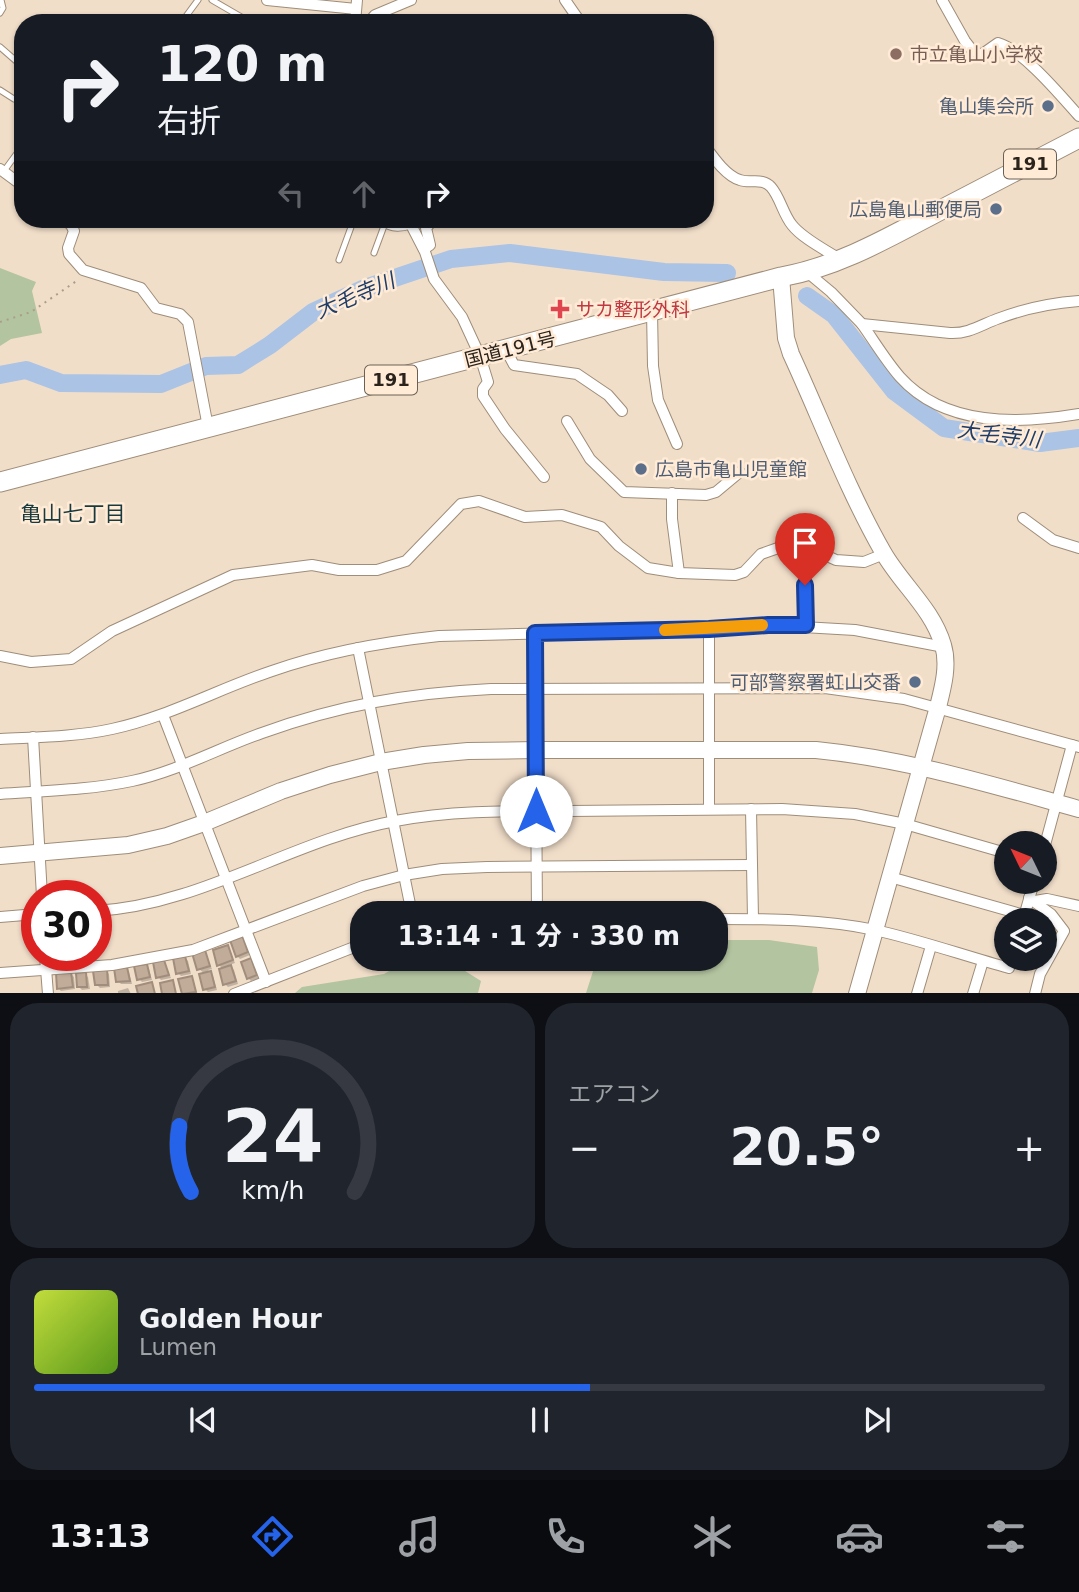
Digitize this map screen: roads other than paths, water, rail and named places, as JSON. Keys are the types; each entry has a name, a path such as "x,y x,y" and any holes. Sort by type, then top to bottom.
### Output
{"highway":[{"name":"国道191号","path":"0,482 807,272 885,240 1079,138"}],"street":[{"path":"267,0 357,5"},
{"path":"377,14 411,0"},
{"path":"942,0 972,50 981,55 998,43 1006,45 1036,69 1079,116"},
{"path":"714,159 741,181 758,180 772,187 794,228 841,260"},
{"path":"72,228 74,232 68,248 69,254 83,270 141,288 156,308 180,314 188,322 208,427"},
{"path":"412,228 424,250 434,279 462,317 480,356 488,382 483,389 483,397 544,477"},
{"path":"424,250 430,245 426,228"},
{"path":"807,272 862,324 901,378 920,394 951,410 981,419 1041,420 1079,414"},
{"path":"781,277 786,338 791,354 867,523 884,554 936,625 944,647 946,668 939,708 857,993"},
{"path":"862,324 964,334 998,318 1025,310 1079,301"},
{"path":"652,311 653,366 658,400 677,444"},
{"path":"506,350 514,365 576,374 608,395 622,411"},
{"path":"567,421 590,459 624,492 706,495 716,492 740,472"},
{"path":"672,494 671,519 679,573"},
{"path":"0,656 31,662 71,659 112,631 233,575 312,565 339,570 377,570 406,561 461,504 479,501 525,517 562,515 601,527 648,568 679,573 736,575 744,572 761,554 778,548 816,551 836,560 864,562 884,554"},
{"path":"1023,518 1053,540 1079,548"},
{"path":"805,585 806,625"},
{"path":"0,739 110,730 163,715 271,671 314,657 439,636 806,625 944,647"},
{"path":"709,629 709,809"},
{"path":"535,633 537,901"},
{"path":"358,648 409,901"},
{"path":"0,794 86,788 134,780 182,766 326,711 436,691 825,688 904,699 1075,746 1049,831"},
{"path":"163,715 266,982"},
{"path":"33,737 41,880"},
{"path":"0,856 128,845 167,836 281,791 330,775 381,762 468,751 816,750 869,755 1079,809"},
{"path":"112,909 178,896 226,880 306,847 393,821 434,815 709,809 827,811 905,824 994,850"},
{"path":"751,809 753,919"},
{"path":"112,965 193,950 363,886 404,875 442,869 751,865"},
{"path":"890,877 994,909"},
{"path":"1028,908 1033,894"},
{"path":"1032,900 1047,898 1079,906"},
{"path":"1032,900 1051,914 1064,931 1040,974 1035,993"},
{"path":"0,917 21,916"},
{"path":"728,919 814,921 876,930 994,964"},
{"path":"917,993 930,946"},
{"path":"234,993 350,949"},
{"path":"973,993 982,961"},
{"path":"0,973 31,971"},
{"path":"46,971 48,993"}],"lane":[{"path":"0,13 1,0"},
{"path":"212,0 232,14"},
{"path":"0,47 14,59"},
{"path":"0,90 14,99"},
{"path":"2,170 14,156"},
{"path":"339,260 351,228"},
{"path":"374,253 383,228"}],"waterway":[{"name":"大毛寺川","path":"0,375 26,370 61,383 161,384 206,366 238,365 270,345 313,312 365,288 451,259 510,253 664,272 727,273"},
{"name":"大毛寺川","path":"807,296 834,315 894,391 944,428 1040,443 1079,438"}],"place":[{"name":"市立亀山小学校","path":"896,54"},
{"name":"亀山集会所","path":"1048,106"},
{"name":"広島亀山郵便局","path":"996,209"},
{"name":"サカ整形外科","path":"560,309"},
{"name":"広島市亀山児童館","path":"641,469"},
{"name":"可部警察署虹山交番","path":"915,682"}],"district":[{"name":"亀山七丁目","path":"73,514"}]}
